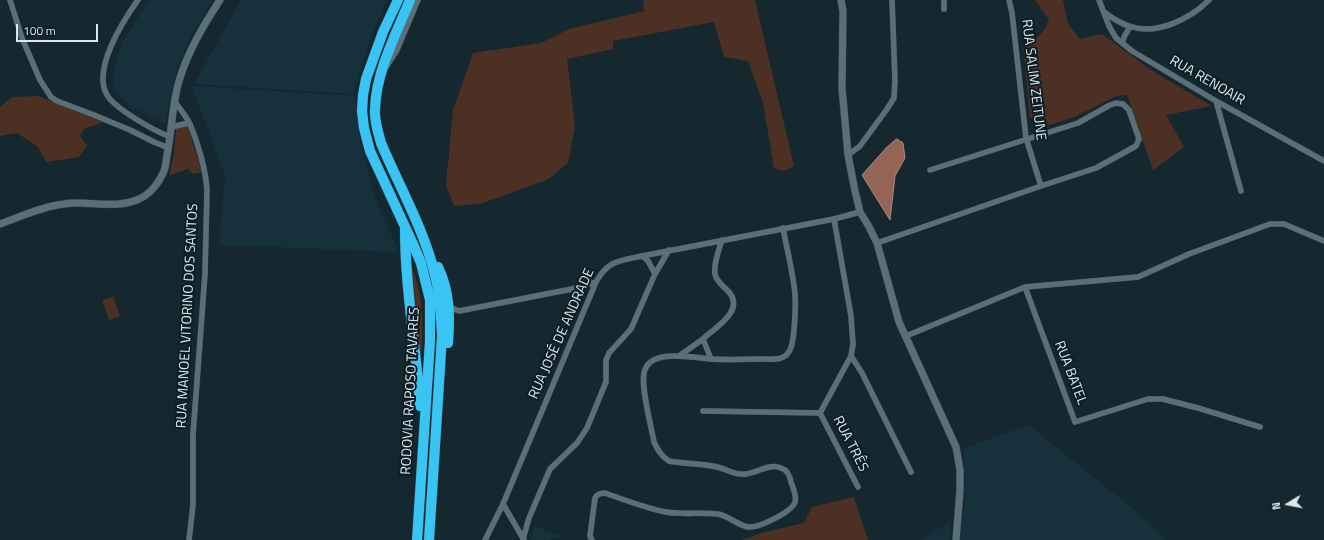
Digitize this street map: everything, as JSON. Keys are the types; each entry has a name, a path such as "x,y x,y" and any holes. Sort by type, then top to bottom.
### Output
{"highway":[{"name":"RODOVIA RAPOSO TAVARES","path":"398,0 383,32 366,79 362,111 364,128 370,151 421,263 430,300 430,341 417,540"},
{"name":"RODOVIA RAPOSO TAVARES","path":"410,0 380,74 376,92 375,110 377,128 387,159 422,234 435,275 441,313 442,336 429,540"},
{"path":"405,225 409,306 419,382 423,439"},
{"path":"422,234 444,283 449,307 449,325 444,377 438,411"}],"street":[{"path":"10,0 22,38 40,80 51,97 57,101 130,130 169,148"},
{"path":"138,0 109,52 102,76 103,84 106,94 111,101 143,123 170,138"},
{"path":"0,224 63,204 84,203 106,205 139,199 155,186 162,176 169,148 174,100 179,80 193,44 220,0"},
{"path":"380,74 396,50 417,0"},
{"path":"841,0 843,11 842,88 848,155 860,212 877,243 895,310 956,447 960,470 956,540"},
{"path":"848,155 860,146 888,109 894,98 895,80 892,0"},
{"path":"944,0 944,9"},
{"name":"RUA SALIM ZEITUNE","path":"1009,0 1012,13 1026,138 1041,186"},
{"name":"RUA RENOAIR","path":"1099,0 1109,26 1116,38 1122,43 1216,101 1324,161"},
{"path":"1104,12 1117,22 1130,27 1152,28 1172,24 1192,14 1209,0"},
{"path":"1122,43 1130,27"},
{"name":"RUA MANOEL VITORINO DOS SANTOS","path":"174,100 189,123 207,179 205,274 193,435 193,505 189,540"},
{"path":"1216,101 1241,191"},
{"path":"877,243 1096,168 1136,146 1139,139 1128,110 1123,104 1116,103 1083,121 930,170"},
{"path":"171,127 189,123"},
{"name":"RUA JOSÉ DE ANDRADE","path":"485,540 503,504 596,282 601,272 607,266 623,260 669,250 834,219 860,212"},
{"path":"703,411 820,413 851,356 853,344 852,324 834,219"},
{"path":"906,336 1025,287 1138,277 1189,254 1270,224 1284,224 1324,242"},
{"path":"591,538 594,498 597,494 601,493 667,512 718,514 749,527 760,525 792,508 795,501 795,495 790,476 781,468 770,467 750,474 736,474 715,466 677,463 662,457 654,442 644,386 644,372 649,363 668,356 711,359 776,359 787,355 790,352 793,342 796,307 783,228"},
{"path":"679,356 703,339 730,314 733,309 733,298 722,286 715,273 715,266 722,240"},
{"path":"523,539 529,518 550,469 577,443 587,428 605,387 606,360 609,353 631,329 655,274 669,250"},
{"path":"642,256 648,261 655,274"},
{"path":"449,307 459,310 572,289 596,282"},
{"name":"RUA BATEL","path":"1025,287 1075,422 1148,399 1156,398 1198,408 1260,427"},
{"path":"449,325 459,310"},
{"path":"703,339 711,359"},
{"path":"851,356 862,373 911,472"},
{"name":"RUA TRÊS","path":"820,413 858,487"},
{"path":"503,504 523,539"}],"shaded area":[{"path":"149,0 213,0 190,37 176,71 165,124 133,108 121,98 113,86 115,67 122,43"},
{"path":"241,0 387,0 372,35 353,94 194,84"},
{"path":"643,0 755,0 794,166 784,171 774,168 763,103 748,61 724,57 714,22 613,41 613,49 567,59 575,127 568,163 547,180 480,204 454,206 446,185 453,110 473,53 541,43 569,29 644,11"},
{"path":"1035,0 1063,0 1068,24 1080,39 1102,34 1151,70 1212,106 1166,115 1184,147 1153,170 1127,95 1116,96 1075,117 1049,125 1030,117 1023,44 1039,36 1049,20"},
{"path":"192,86 356,96 360,142 377,203 399,252 219,245 225,176"},
{"path":"38,96 103,122 84,129 80,136 87,146 79,157 46,162 38,147 17,133 0,136 0,107 12,97"},
{"path":"178,126 188,127 202,172 193,174 188,169 170,175 176,129"},
{"path":"897,139 903,143 905,158 895,176 890,220 862,175 887,147"},
{"path":"411,266 416,279 421,307 422,335 420,377 417,316"},
{"path":"113,297 120,316 109,320 102,300"},
{"path":"1028,425 1130,506 1166,540 960,540 965,499 964,448"},
{"path":"854,497 868,540 742,540 761,533 804,523 812,507"},
{"path":"952,520 949,540 921,540"},
{"path":"534,526 561,536 548,540 531,540"}]}
